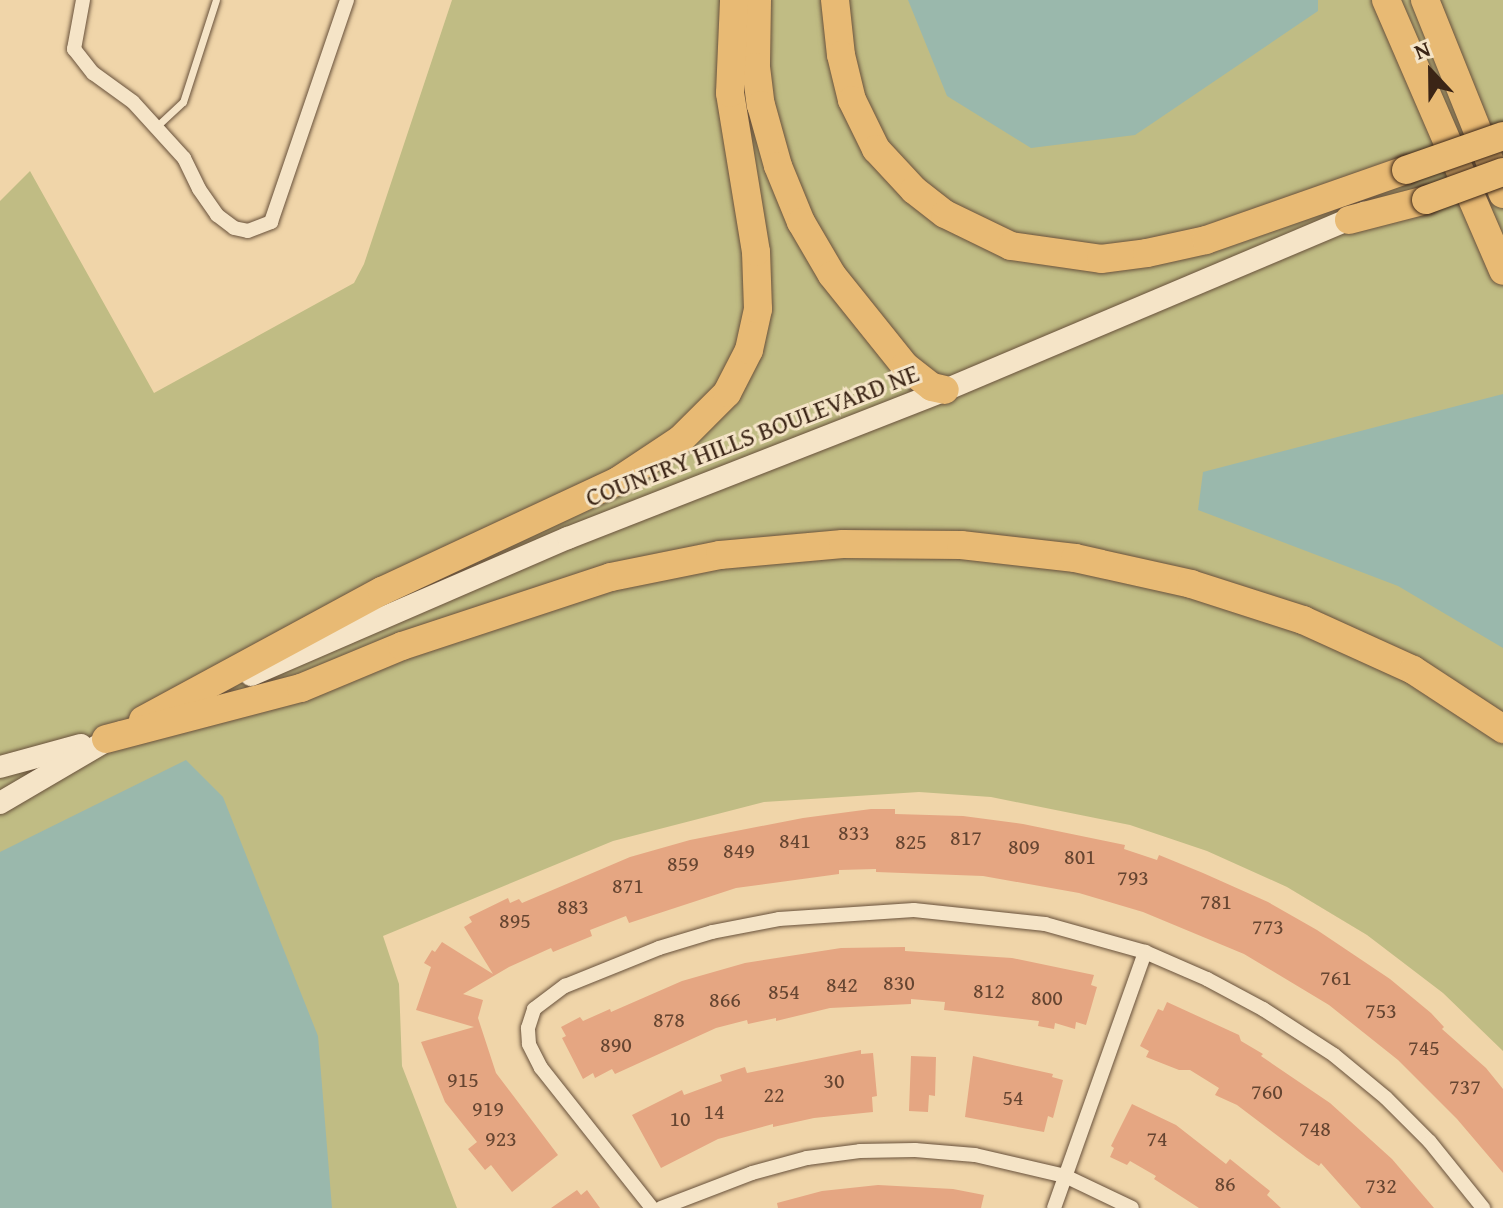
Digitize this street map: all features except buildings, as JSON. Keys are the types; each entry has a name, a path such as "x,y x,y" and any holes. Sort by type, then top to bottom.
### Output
{"highway":[{"path":"106,739 382,591 618,481 681,439 727,393 749,350 758,309 756,252 730,104 729,56 734,0"},
{"path":"757,0 756,67 761,105 778,166 801,222 832,275 905,366 932,387 945,390"},
{"path":"835,0 841,55 852,100 876,149 914,190 945,214 1011,246 1101,259 1147,253 1418,187 1503,172"},
{"path":"1386,0 1503,271"},
{"path":"1425,0 1503,194"},
{"path":"1349,220 1418,187 1503,136"},
{"path":"106,739 301,688 402,646 611,577 720,555 843,544 961,545 1075,558 1191,584 1303,620 1413,670 1503,729"}],"main road":[{"name":"COUNTRY HILLS BOULEVARD NE","path":"0,803 106,739 568,538 945,390 1349,220"},
{"name":"COUNTRY HILLS BOULEVARD NE","path":"0,767 106,739"}],"street":[{"path":"83,0 74,49 93,73 133,102 157,126 184,158 199,189 217,215 234,228 248,231 271,222 347,0"},
{"path":"652,1208 541,1068 529,1044 528,1028 534,1009 565,986 659,948 712,932 779,919 845,912 914,910 984,915 1045,924 1145,952 1263,1009 1334,1055 1386,1098 1430,1142 1483,1208"},
{"path":"1054,1208 1145,952"},
{"path":"661,1208 752,1173 807,1158 860,1151 975,1155 1065,1176 1132,1208"}],"lane":[{"path":"157,126 183,102 216,0"}],"shaded area":[{"path":"452,0 1503,0 1503,1051 1443,993 1367,935 1287,887 1207,851 1130,825 991,797 919,792 764,802 613,841 383,936 399,984 402,1066 457,1208 0,1208 0,201 30,171 154,393 354,283 364,264"},
{"path":"908,0 1318,0 1318,11 1135,135 1031,148 947,96"},
{"path":"1503,394 1503,648 1398,586 1198,510 1203,472"},
{"path":"186,760 223,797 318,1036 332,1208 0,1208 0,852"}]}
